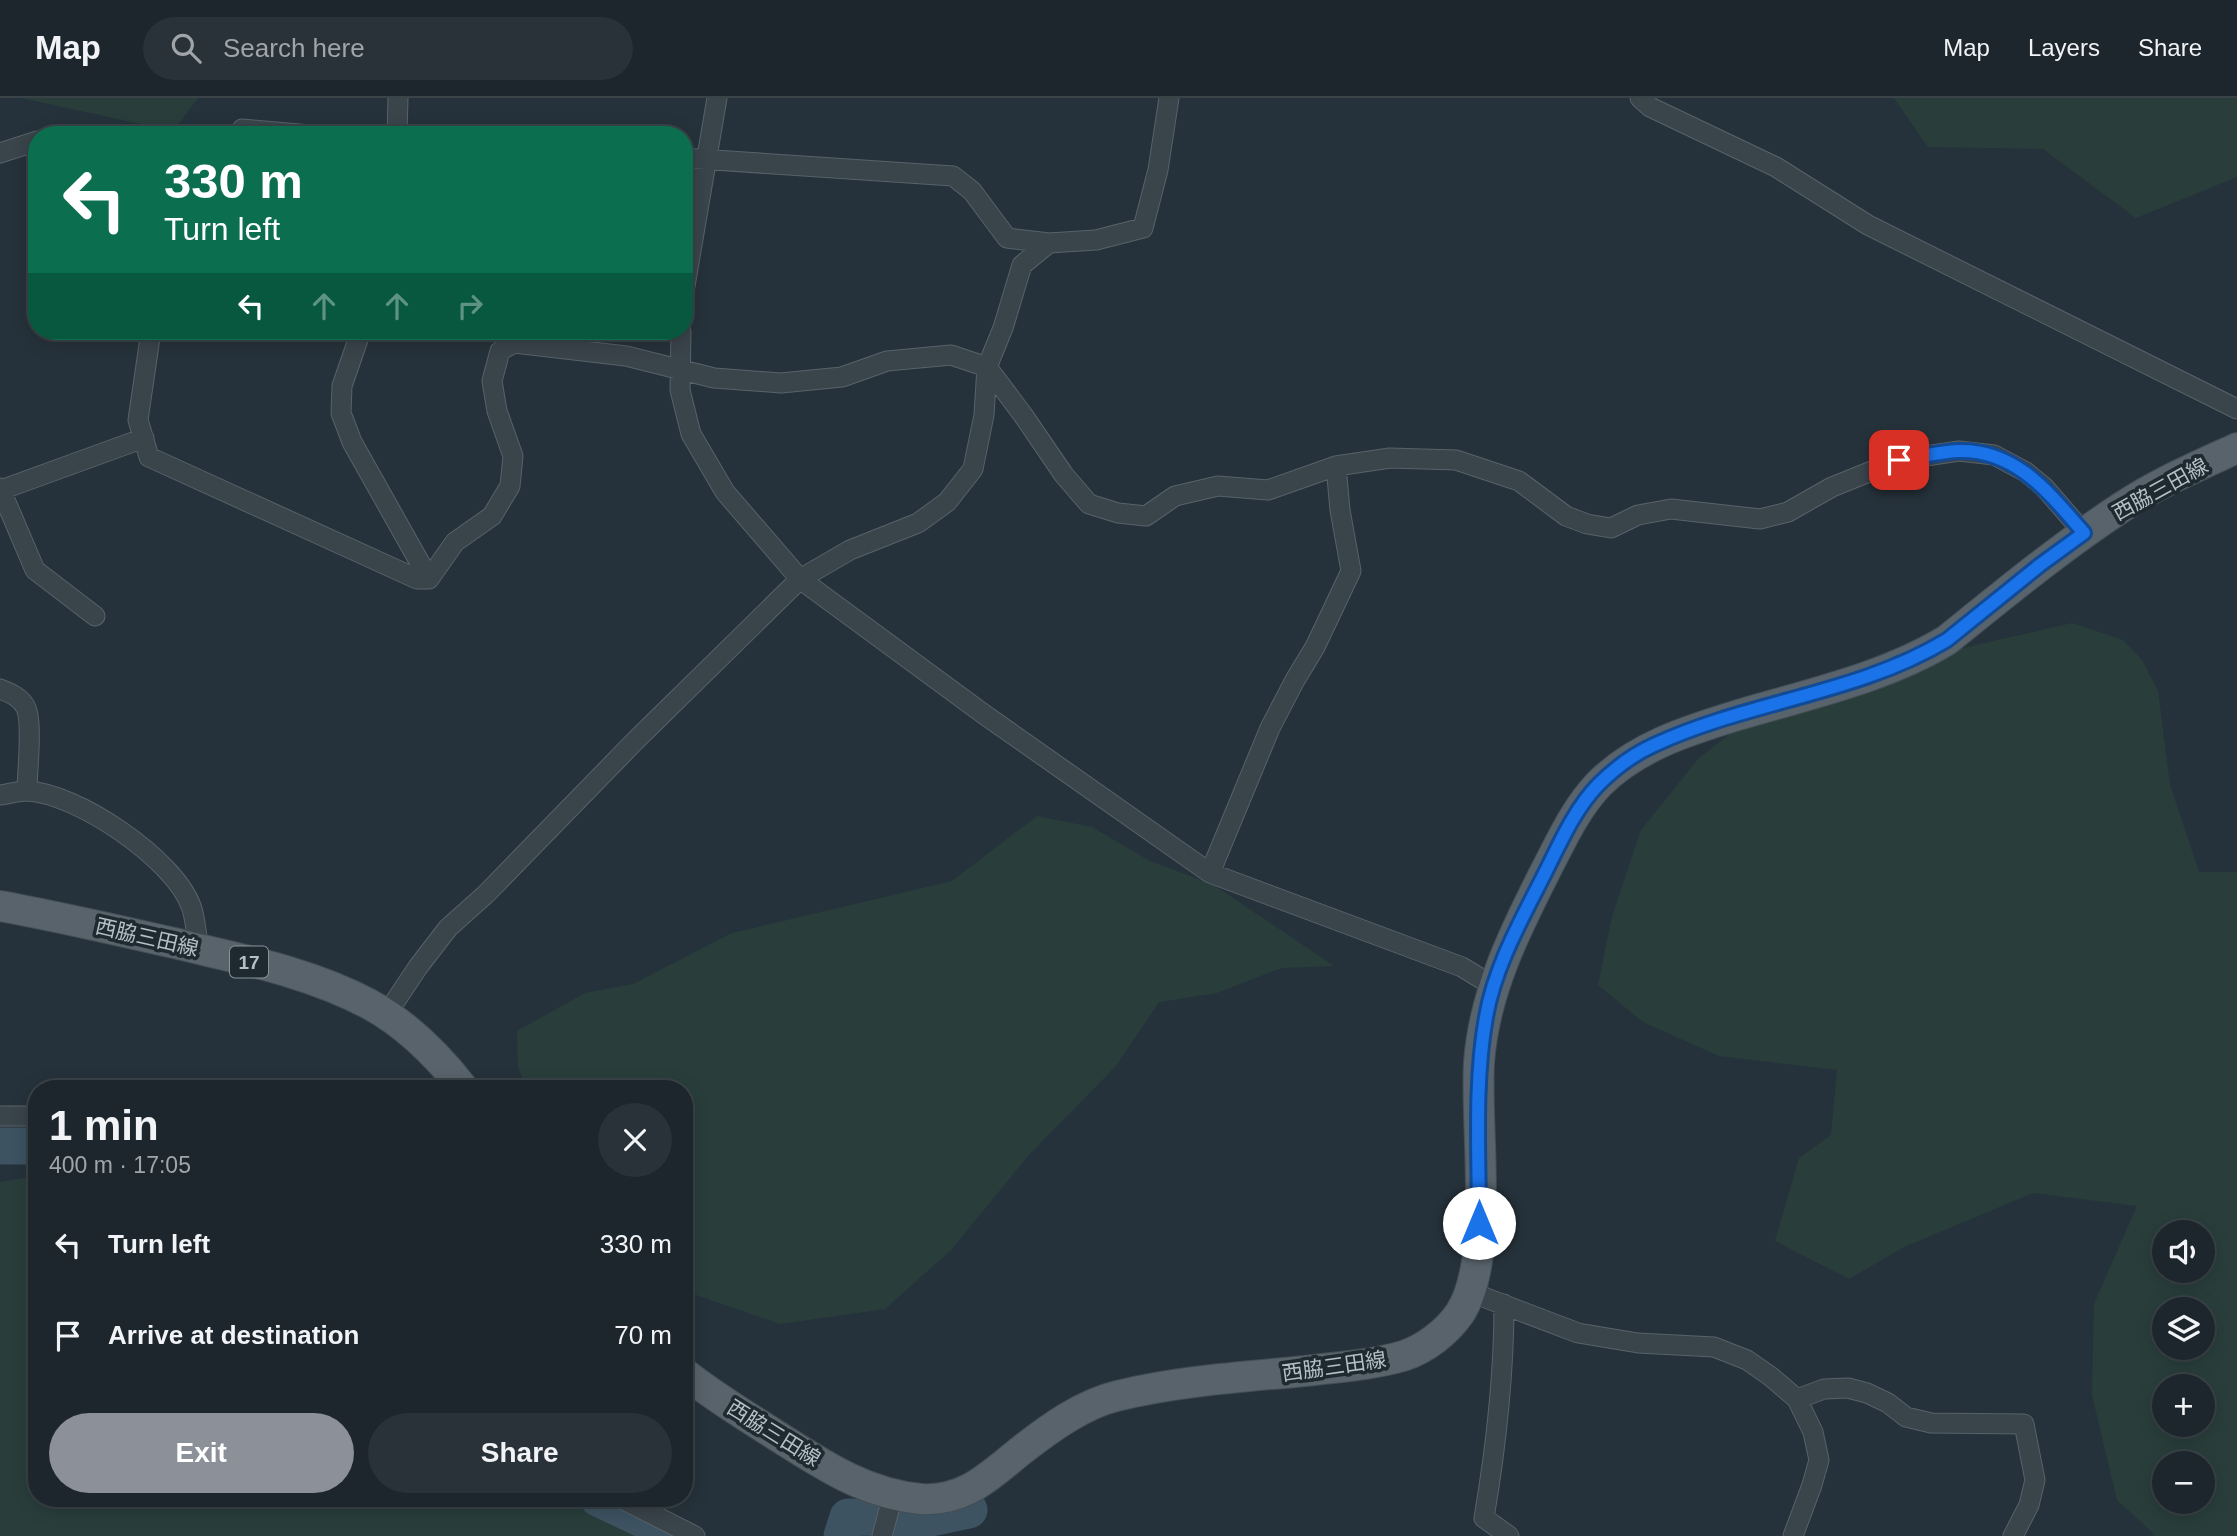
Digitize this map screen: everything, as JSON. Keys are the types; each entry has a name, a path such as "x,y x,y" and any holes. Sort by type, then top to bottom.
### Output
{"main road":[{"name":"西脇三田線","path":"693,1380 821,1464 859,1485 893,1495 927,1499 959,1494 981,1484 1026,1446 1070,1416 1109,1398 1156,1387 1358,1365 1407,1355 1436,1339 1460,1314 1471,1290 1479,1249 1479,1063 1493,986 1518,925 1569,827 1598,785 1623,763 1653,745 1699,727 1891,668 1933,649 2040,565 2124,505 2190,469 2237,449"},
{"name":"西脇三田線","path":"0,906 52,915 199,949 310,979 368,1004 405,1028 447,1067 457,1080"}],"street":[{"path":"397,126 398,98"},
{"path":"693,242 717,98"},
{"path":"693,158 953,176 972,191 1007,238 1049,243 1096,240 1143,228 1158,170 1169,98"},
{"path":"1640,98 1650,107 1776,167 1868,225 2237,409"},
{"path":"0,153 28,144"},
{"path":"386,1015 447,928 486,894 636,740 800,579 850,550 918,523 947,502 973,469 984,415 987,367 1003,328 1023,265 1049,243"},
{"path":"149,340 138,420 149,457 417,579 429,579"},
{"path":"358,340 342,386 341,413 352,442 429,579"},
{"path":"681,340 680,390 691,435 725,492 800,579 996,723 1210,873 1462,967 1493,986"},
{"path":"429,579 455,542 492,516 510,486 513,456 497,411 492,381 500,351 514,343 626,356 714,378 780,383 842,377 887,361 951,355 987,367 1064,475 1089,504 1118,513 1146,516 1175,496 1218,486 1268,490 1336,466 1390,458 1457,460 1519,481 1566,516 1587,524 1611,527 1638,515 1671,509 1760,519 1788,512 1832,487 1899,460 1959,451 1994,455 2026,472 2044,487 2084,533"},
{"path":"95,616 35,570 2,498 144,438"},
{"path":"1210,873 1270,728 1315,647 1351,571 1340,510 1336,466"},
{"path":"0,689 15,695 26,708 27,791"},
{"path":"0,795 27,791 66,802 106,821 146,850 174,878 191,906 199,949"},
{"path":"0,1116 28,1116"},
{"path":"1471,1290 1578,1333 1638,1343 1714,1347 1747,1360 1797,1399 1813,1432 1819,1460 1793,1536"},
{"path":"1504,1304 1504,1361 1484,1518 1509,1536"},
{"path":"1797,1399 1824,1389 1848,1388 1888,1403 1906,1417 1931,1423 2025,1424 2035,1480 2029,1505 2013,1536"},
{"path":"882,1536 893,1495"},
{"path":"638,1507 695,1536"}],"green space":[{"path":"21,98 198,98 177,126 150,126"},
{"path":"1894,98 2237,98 2237,177 2136,218 2043,149 1928,147"},
{"path":"2072,623 2123,640 2142,660 2158,691 2170,785 2199,872 2237,872 2237,1536 2153,1536 2152,1532 2117,1500 2092,1395 2094,1304 2137,1206 2033,1193 1904,1247 1849,1279 1775,1241 1799,1158 1831,1135 1837,1070 1719,1056 1643,1022 1598,985 1612,917 1641,830 1699,758 1757,713 1919,655 1959,649"},
{"path":"1037,816 1092,827 1150,861 1214,885 1334,966 1281,968 1217,993 1159,1002 1116,1066 1028,1156 951,1250 885,1309 780,1324 696,1295 693,1293 693,1080 524,1080 518,1067 517,1031 585,993 633,984 732,933 952,881"},
{"path":"28,1177 28,1507 598,1507 646,1536 0,1536 0,1182"}],"waterway":[{"path":"0,1146 28,1146"},
{"path":"617,1507 661,1528"},
{"path":"842,1536 848,1517 931,1518 969,1510"}],"route":[{"path":"1479,1223 1479,1063 1493,986 1518,925 1569,827 1598,785 1623,763 1653,745 1699,727 1891,668 1933,649 2084,533 2044,487 2026,472 1994,455 1959,451 1899,460"}]}
